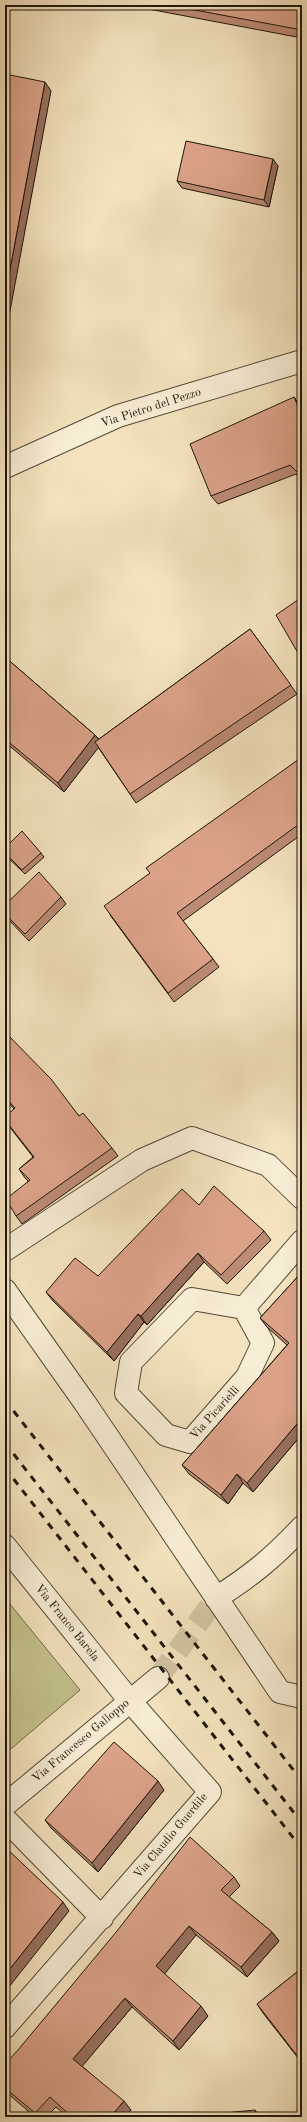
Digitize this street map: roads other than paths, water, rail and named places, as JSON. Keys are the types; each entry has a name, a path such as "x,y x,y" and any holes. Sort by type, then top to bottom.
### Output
{"street":[{"name":"Via Pietro del Pezzo","path":"5,467 118,416 302,361"},
{"path":"5,1250 142,1160 192,1138 268,1165 302,1198"},
{"path":"244,1308 302,1241"},
{"path":"5,1290 85,1403 280,1692 302,1697"},
{"name":"Via Picarielli","path":"192,1299 244,1308 263,1343 247,1377 190,1442 166,1435 126,1393 130,1362 192,1299"},
{"path":"216,1598 245,1580 273,1558 302,1527"},
{"name":"Via Franco Barela","path":"5,1546 130,1701"},
{"name":"Via Francesco Galloppo","path":"5,1806 158,1678"},
{"name":"Via Claudio Guerdile","path":"5,2027 102,1918 210,1792 130,1701"},
{"path":"5,1819 102,1918"}],"tunnel":[{"path":"158,1678 216,1598"}],"railway":[{"path":"5,1400 302,1781"},
{"path":"5,1443 302,1823"},
{"path":"5,1468 302,1849"}]}
